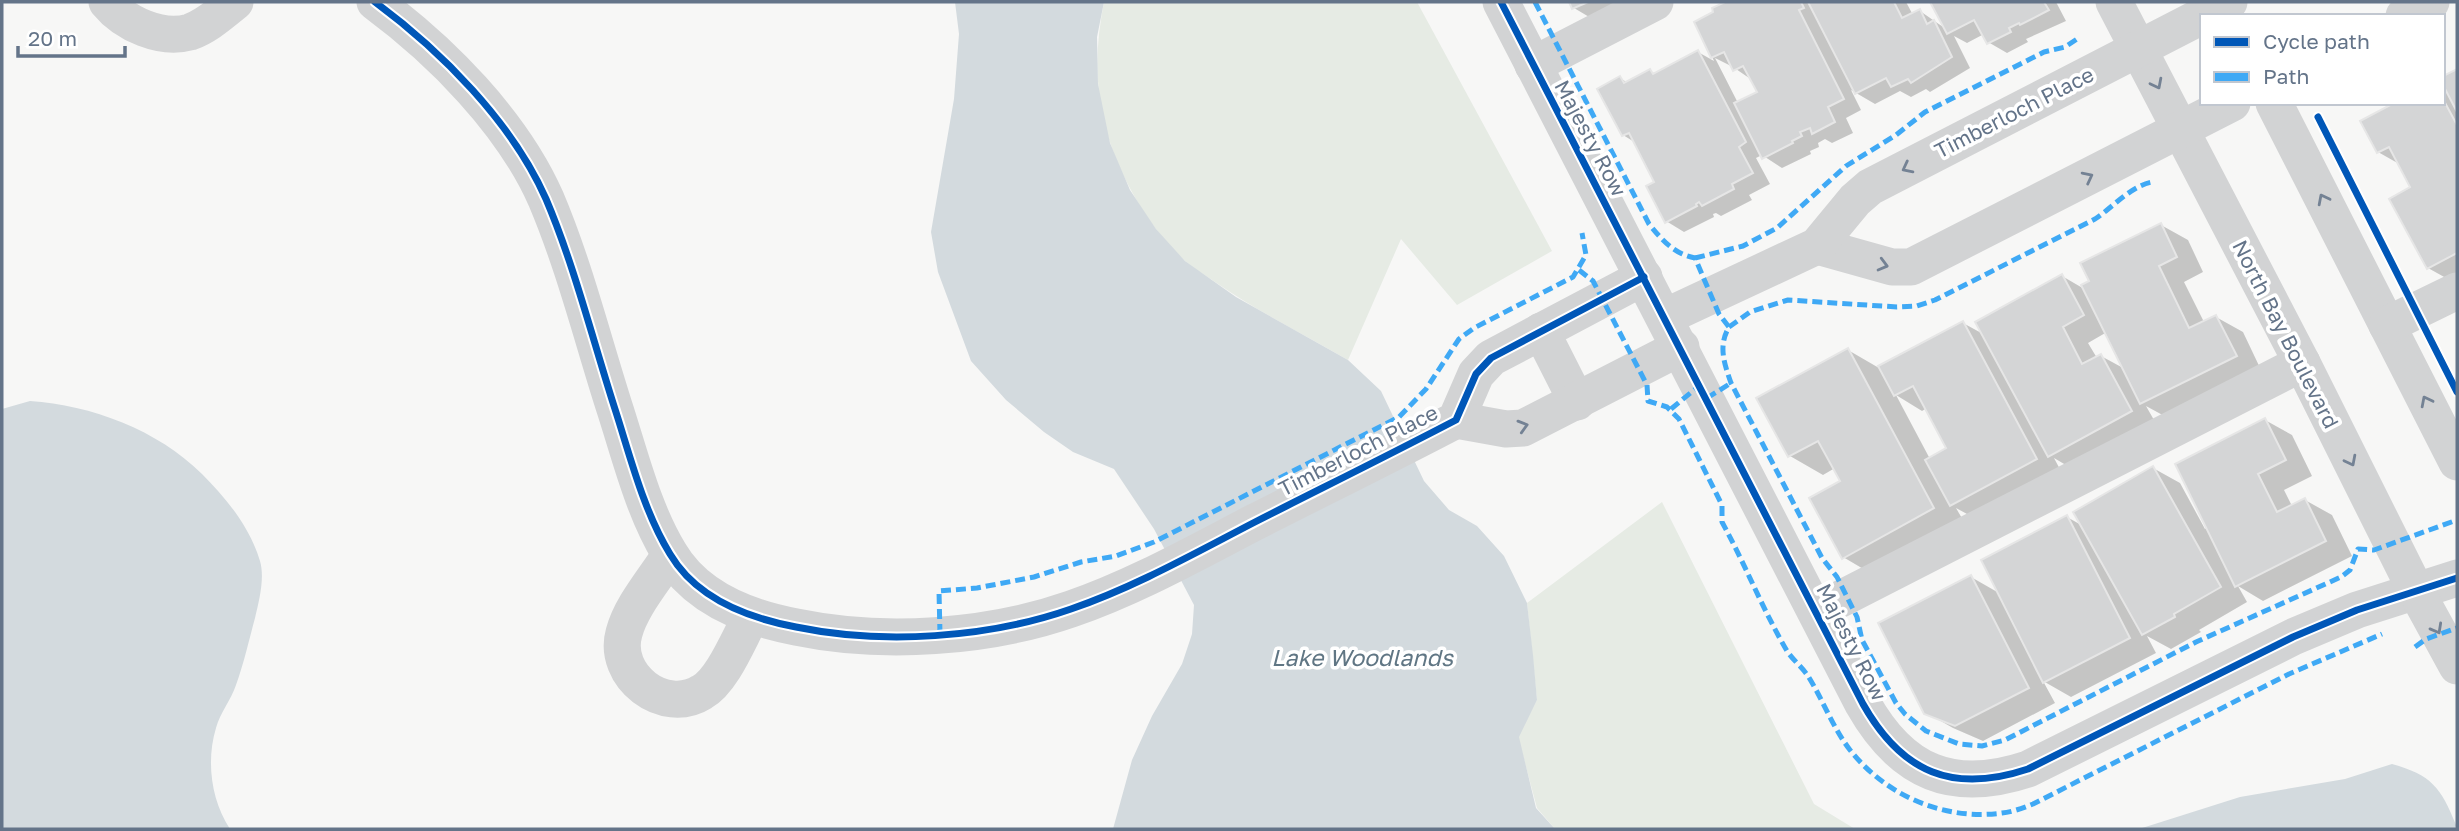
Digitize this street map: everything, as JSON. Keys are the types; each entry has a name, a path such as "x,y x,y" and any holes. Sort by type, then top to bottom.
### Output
{"street":[{"path":"107,2 115,12 137,26 164,33 188,32 213,21 235,2"},
{"name":"Timberloch Place","path":"375,2 408,26 448,63 516,147 544,196 564,246 632,461 651,515 670,555 703,589 751,617 812,631 884,636 1003,627 1074,608 1170,566 1456,420 1516,429 1533,424 1577,402 1673,332 1817,246 1855,200 1870,187 2200,18"},
{"name":"Majesty Row","path":"1501,2 1863,704 1894,748 1915,763 1938,775 1968,780 2001,778 2028,769 2212,675 2293,637 2357,610 2457,578"},
{"path":"1533,65 1656,2"},
{"name":"North Bay Boulevard","path":"2114,2 2457,666"},
{"path":"2407,14 2431,2"},
{"name":"Timberloch Place","path":"2209,14 2226,6"},
{"path":"1817,246 1892,267 1911,267 2228,105"},
{"path":"2275,105 2457,462"},
{"name":"Timberloch Place","path":"1456,420 1476,374 1498,354 1644,277"},
{"path":"2387,325 2457,291"},
{"path":"1541,331 1577,402"},
{"path":"1817,611 2302,363"},
{"path":"670,555 632,614 623,635 624,654 632,676 644,690 664,698 682,699 702,692 718,677 751,617"}],"shaded area":[{"path":"1104,2 1417,2 1552,251 1457,305 1401,239 1348,360 1247,303 1195,269 1167,243 1152,223 1138,202 1114,154 1100,105 1097,71"},
{"path":"1662,502 1814,804 1855,829 1555,829 1537,808 1518,737 1537,700 1527,603"}],"water":[{"name":"Lake Woodlands","path":"955,2 1104,2 1097,37 1098,84 1110,143 1130,190 1156,229 1185,261 1236,297 1348,360 1381,391 1424,481 1449,510 1477,526 1504,556 1527,603 1537,700 1519,737 1536,808 1555,829 1113,829 1132,760 1152,716 1182,664 1192,634 1194,605 1154,529 1114,469 1073,452 1044,432 1006,400 971,361 938,272 931,232 954,99 959,34"},
{"path":"30,401 53,403 100,414 122,422 165,445 211,483 236,514 256,548 261,568 260,597 242,668 218,722 211,754 212,780 218,806 230,829 2,829 2,409"},
{"path":"2392,764 2416,773 2433,784 2445,801 2456,825 2455,829 2139,829 2240,797 2345,779"}],"building":[{"path":"1569,2 1588,2 1572,9"},
{"path":"1725,2 1801,2 1804,8 1799,10 1844,99 1828,107 1835,122 1812,134 1810,128 1800,132 1802,136 1792,141 1793,143 1762,159 1734,103 1757,92 1743,66 1733,71 1724,52 1711,58 1694,22"},
{"path":"1808,2 1894,2 1902,18 1920,9 1927,24 1934,20 1952,57 1911,83 1908,79 1891,87 1886,78 1855,94"},
{"path":"1930,2 2044,2 2049,10 2009,28 2011,32 1987,44 1974,20 1947,34"},
{"path":"1698,50 1746,142 1739,147 1753,173 1732,184 1734,189 1702,206 1699,202 1697,206 1665,223 1646,186 1654,182 1629,133 1622,136 1597,89 1620,76 1624,83 1650,69 1653,74"},
{"path":"2457,69 2457,112 2445,89 2445,75"},
{"path":"2445,103 2457,125 2457,253 2427,269 2389,199 2410,187 2389,147 2377,153 2360,121 2390,105 2445,105"},
{"path":"2161,223 2177,257 2159,266 2189,328 2216,315 2237,356 2140,404 2081,285 2089,281 2080,263"},
{"path":"2062,274 2084,315 2063,327 2082,364 2101,354 2132,411 2048,457 1975,322"},
{"path":"1963,321 2037,459 1950,506 1925,460 1946,448 1913,386 1894,396 1878,366"},
{"path":"1848,348 1934,508 1842,559 1809,498 1840,481 1818,441 1788,457 1756,398"},
{"path":"2265,418 2286,460 2258,474 2277,512 2305,498 2326,541 2235,587 2175,464"},
{"path":"2153,466 2221,587 2142,635 2073,512"},
{"path":"2067,515 2130,638 2043,683 1981,560"},
{"path":"1971,575 2029,688 1955,726 1924,714 1878,623"}],"marked path":[{"path":"1535,2 1649,224 1675,250 1695,258 1719,314 1729,327 1723,348 1724,362 1731,383 1822,558 1837,577 1857,617 1862,640 1896,703 1926,731 1959,744 1982,746 2005,740 2196,642 2341,577 2350,570 2358,549 2374,550 2457,520"},
{"path":"1695,258 1743,246 1777,228 1846,166 1896,135 1925,112 2044,52 2065,47 2077,39"},
{"path":"1729,327 1750,312 1788,300 1897,307 1917,306 1935,300 2095,219 2129,192 2152,182"},
{"path":"940,634 939,591 977,588 1034,577 1081,562 1116,556 1154,542 1399,417 1426,389 1459,339 1474,328 1573,277 1586,255 1582,233"},
{"path":"1579,270 1593,281 1647,385 1648,401 1667,407 1679,419 1722,505 1722,522 1770,619 1787,651 1808,676 1844,741 1881,780 1918,802 1959,813 2006,812 2025,807 2289,674 2382,634"},
{"path":"1707,398 1731,383"},
{"path":"1671,409 1700,385"},
{"path":"2415,647 2426,639 2457,628"}],"cycle path":[{"path":"375,2 425,43 472,90 532,170 565,249 645,501 670,554 694,583 725,604 760,618 796,627 864,636 935,636 1005,627 1039,619 1095,600 1164,569 1456,420 1476,374 1491,358 1644,277"},
{"path":"1501,2 1863,704 1878,728 1895,747 1913,761 1932,772 1953,778 1976,779 2028,769 2293,637 2357,610 2457,578"},
{"path":"2318,117 2457,392"}]}
